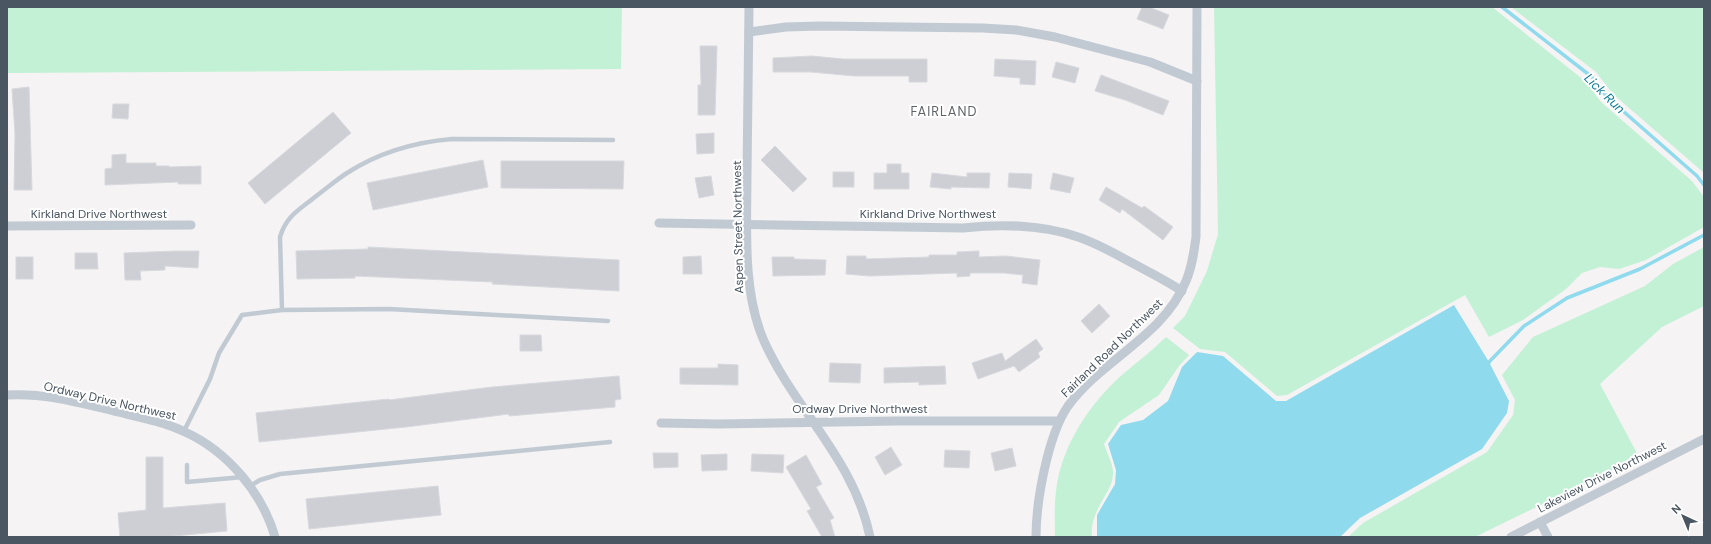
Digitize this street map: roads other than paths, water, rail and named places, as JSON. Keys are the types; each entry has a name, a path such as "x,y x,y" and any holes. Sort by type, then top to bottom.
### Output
{"street":[{"name":"Aspen Street Northwest","path":"749,7 747,225 752,302 757,322 775,363 846,472 856,494 870,537"},
{"name":"Fairland Road Northwest","path":"1036,537 1036,523 1041,491 1053,437 1059,421 1069,405 1080,392 1104,369 1161,321 1182,291 1192,262 1196,237 1197,7"},
{"path":"749,32 786,27 820,26 983,28 1016,30 1055,37 1150,62 1196,81"},
{"name":"Kirkland Drive Northwest","path":"659,223 963,228 992,225 1026,226 1054,230 1101,246 1182,291"},
{"name":"Kirkland Drive Northwest","path":"7,226 192,225"},
{"name":"Ordway Drive Northwest","path":"7,395 37,395 63,399 164,424 184,431 217,452 250,486 264,509 275,537"},
{"name":"Ordway Drive Northwest","path":"661,423 718,424 1059,421"},
{"name":"Lakeview Drive Northwest","path":"1511,537 1704,439"},
{"path":"1540,522 1548,537"}],"lane":[{"path":"282,310 280,238 283,228 293,214 348,173 367,162 414,145 438,140 613,140"},
{"path":"184,431 210,379 219,352 242,315 282,310 388,309 608,320"},
{"path":"250,486 260,480 280,474 610,442"},
{"path":"187,465 187,482 242,477"}],"water":[{"path":"1454,305 1489,362 1509,401 1507,413 1482,449 1360,518 1340,537 1097,537 1097,515 1115,484 1116,470 1108,444 1121,425 1143,420 1168,401 1182,367 1197,352 1223,356 1276,401 1286,401"}],"waterway":[{"name":"Lick Run","path":"1502,7 1592,77 1607,97 1697,176 1704,185"},
{"path":"1488,366 1489,362 1524,326 1567,298 1640,269 1704,235"}],"district":[{"name":"FAIRLAND","path":"944,111"}]}
